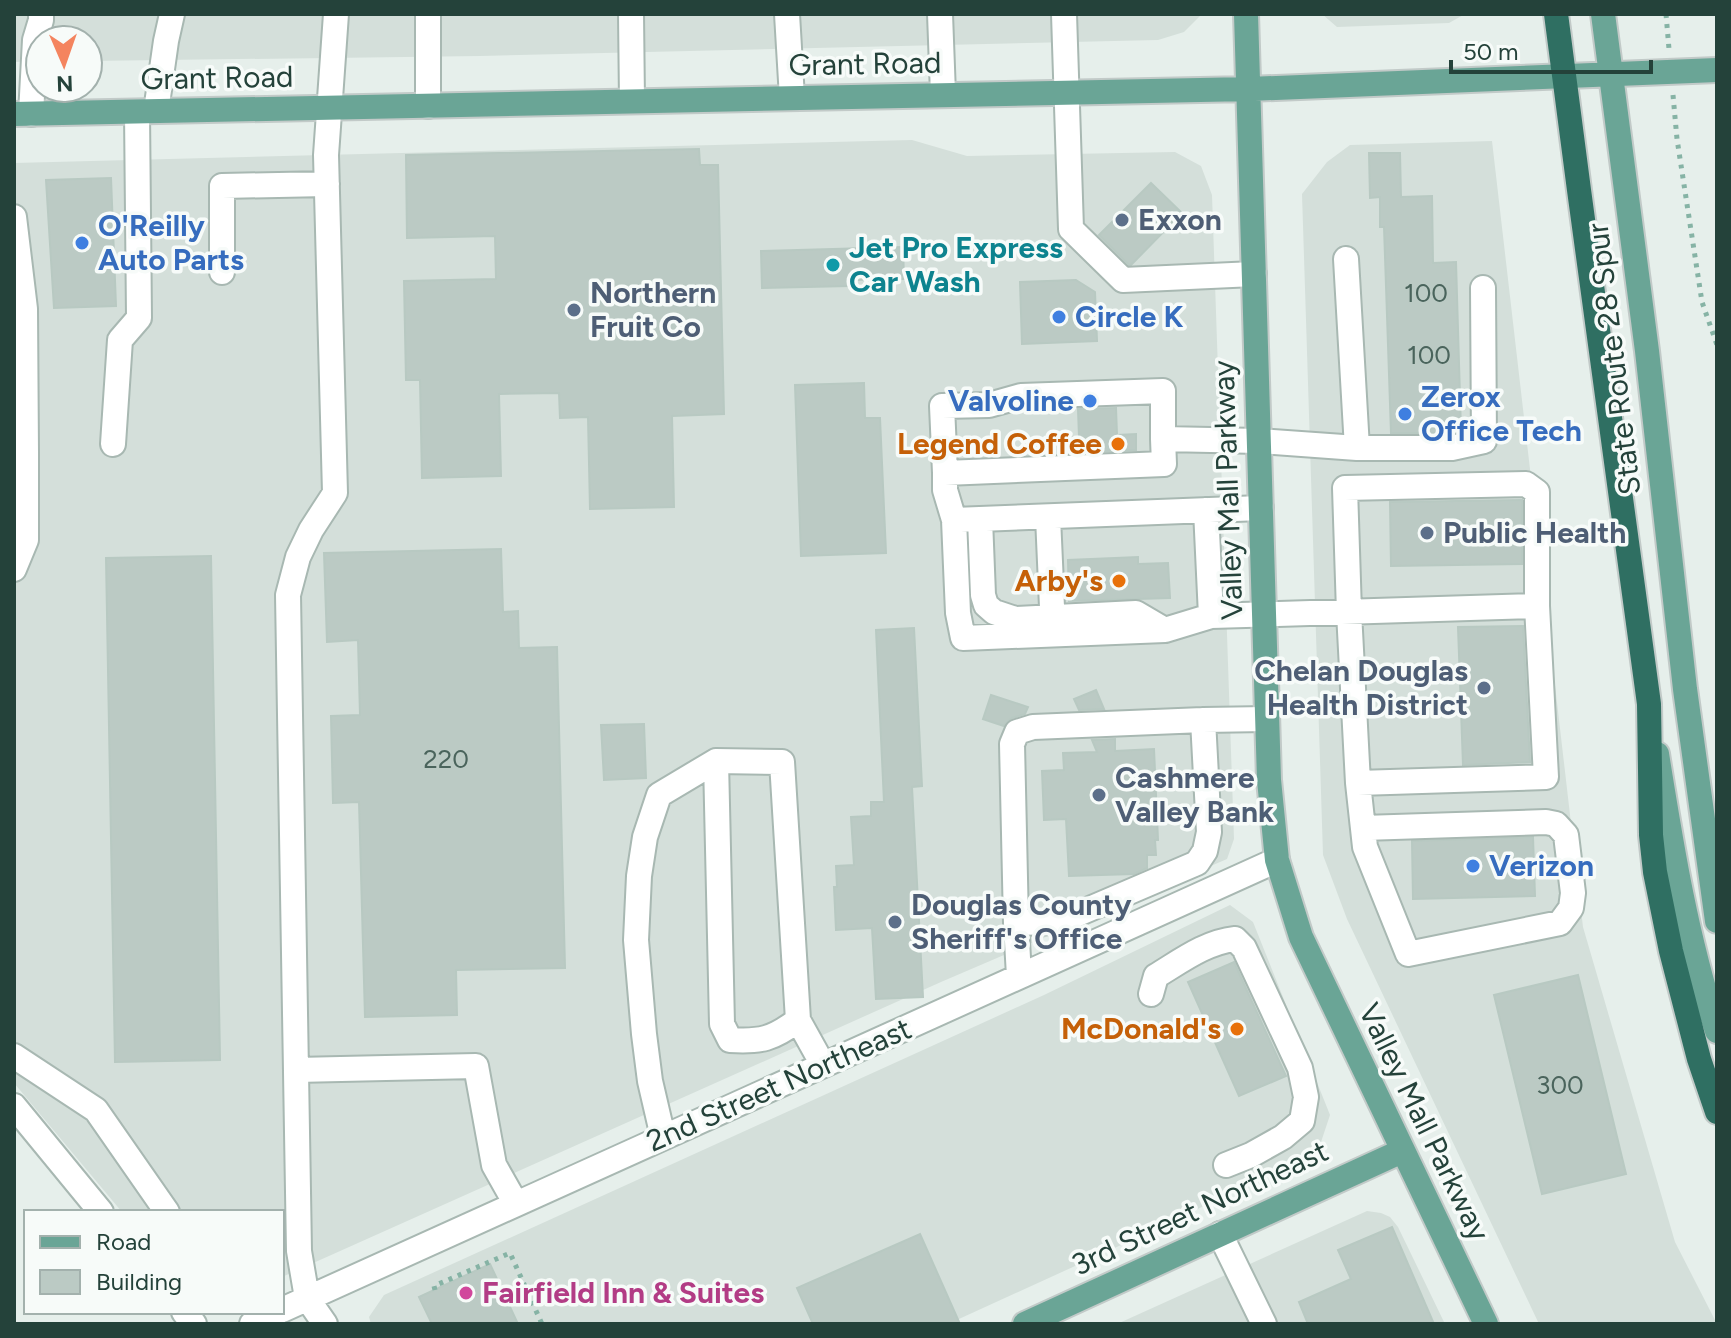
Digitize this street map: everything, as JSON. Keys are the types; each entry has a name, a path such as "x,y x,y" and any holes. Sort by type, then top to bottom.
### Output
{"highway":[{"path":"1556,14 1649,704 1651,835 1660,900 1699,1059 1717,1112"}],"main road":[{"name":"Valley Mall Parkway","path":"1246,14 1269,780 1277,860 1301,937 1486,1324"},
{"name":"State Route 28 Spur","path":"1603,14 1647,351 1685,689 1717,921"},
{"name":"Grant Road","path":"22,114 1249,89 1717,70"},
{"path":"1649,704 1684,909 1717,1031"},
{"name":"3rd Street Northeast","path":"1025,1324 1402,1151"}],"street":[{"path":"22,114 41,14"},
{"path":"113,444 120,340 139,318 147,111 172,14"},
{"path":"325,1324 307,1298 299,1251 288,595 298,557 335,493 327,184 328,107 336,14"},
{"path":"428,14 428,106"},
{"path":"631,14 632,101"},
{"path":"787,14 792,98"},
{"path":"940,14 943,94"},
{"path":"1064,14 1071,229 1123,280 1254,274"},
{"path":"222,272 222,186 327,184"},
{"path":"14,217 25,309 26,439 26,540 14,569"},
{"path":"1346,259 1357,448"},
{"path":"1163,439 1259,441 1357,448 1452,448 1484,441 1483,288"},
{"path":"945,473 1164,464 1163,391 1021,396 989,405 942,406 945,490 954,520 958,613 963,638 1053,626"},
{"path":"1358,783 1546,777 1537,606 1537,492 1526,484 1345,488 1358,783 1365,847 1408,954 1560,923 1571,908 1573,893 1566,835 1556,824 1363,828"},
{"path":"954,520 1261,508"},
{"path":"1206,510 1211,616"},
{"path":"1048,517 1053,626"},
{"path":"980,519 986,605 994,612 1015,619 1053,626 1165,630 1211,616 1537,606"},
{"path":"1019,976 1012,744 1017,732 1033,727 1267,719"},
{"path":"1016,923 1066,919 1197,863 1205,851 1209,832 1203,720"},
{"path":"716,761 722,1024 730,1040 751,1041 778,1035 798,1020"},
{"path":"663,1137 650,1081 644,1034 636,940 639,876 645,837 659,795 716,761 782,762 798,1020 823,1065"},
{"name":"2nd Street Northeast","path":"284,1309 1277,860"},
{"path":"1151,994 1156,976 1221,941 1235,939 1244,948 1300,1068 1306,1097 1302,1121 1283,1137 1226,1165"},
{"path":"14,1056 96,1110 166,1210"},
{"path":"296,1070 476,1066 494,1165 516,1204"},
{"path":"14,1106 99,1210"},
{"path":"1220,1234 1264,1324"},
{"name":"2nd Street Northeast","path":"252,1324 274,1314"}],"path":[{"path":"1666,14 1666,24"},
{"path":"1677,131 1702,302 1717,345"},
{"path":"435,1290 434,1286 510,1253 542,1324"}],"shaded area":[{"path":"14,14 1202,14 1184,32 1158,40 480,56 104,61 104,24 24,24 24,62 14,62"},
{"path":"1322,14 1465,14 1449,23 1337,27"},
{"path":"912,140 967,156 1175,152 1201,166 1212,195 1234,839 1227,859 941,982 284,1276 284,1210 120,1210 14,1083 14,163"},
{"path":"1492,141 1583,927 1675,1242 1717,1324 1539,1324 1347,919 1323,855 1302,194 1327,162 1350,145"},
{"path":"1230,905 1253,922 1330,1115 1318,1151 948,1324 371,1324 369,1317 384,1295 1044,995"},
{"path":"1367,1211 1390,1217 1398,1227 1445,1324 1117,1324"}],"building":[{"path":"699,149 700,165 718,165 724,414 672,416 674,507 590,509 588,417 560,418 559,393 499,394 501,476 422,478 420,380 406,380 404,281 496,279 495,236 407,238 406,155"},
{"path":"1369,153 1400,153 1401,197 1432,196 1433,263 1456,262 1461,431 1391,433 1384,227 1380,227 1380,197 1370,198"},
{"name":"O'Reilly Auto Parts","path":"111,178 116,306 54,308 46,180"},
{"path":"1151,183 1182,213 1129,265 1099,235"},
{"name":"Jet Pro Express Car Wash","path":"903,247 904,279 849,280 849,286 762,288 761,251"},
{"name":"Circle K","path":"1076,280 1095,292 1097,341 1022,344 1020,282"},
{"path":"864,383 865,418 880,418 886,553 801,556 795,385"},
{"path":"1116,408 1117,435 1136,434 1136,450 1071,453 1070,437 1079,437 1078,409"},
{"path":"1522,500 1522,564 1391,566 1390,502"},
{"path":"501,549 503,612 518,611 519,648 557,647 565,968 456,970 457,1015 365,1017 359,802 333,803 331,716 360,715 358,640 327,642 324,553"},
{"path":"211,556 220,1060 115,1062 106,558"},
{"name":"Arby's","path":"1138,557 1138,564 1168,563 1170,598 1069,601 1068,560"},
{"path":"1523,626 1530,762 1463,765 1458,627"},
{"path":"914,628 922,786 912,787 923,997 876,999 872,928 836,930 836,866 854,865 851,817 871,816 871,802 884,802 876,630"},
{"path":"1096,690 1104,709 1079,710 1074,699"},
{"path":"991,695 1028,707 1025,714 1012,718 1004,726 983,719"},
{"path":"644,724 646,778 604,780 601,725"},
{"name":"Cashmere Valley Bank","path":"1115,739 1115,751 1154,749 1156,855 1147,855 1147,868 1134,874 1069,876 1066,819 1044,820 1042,771 1064,770 1063,753 1097,752 1092,740"},
{"name":"Verizon","path":"1533,837 1535,896 1413,899 1412,841"},
{"name":"McDonald's","path":"1234,962 1286,1076 1239,1096 1188,982"},
{"path":"1578,975 1626,1174 1542,1194 1494,995"},
{"path":"1392,1227 1434,1324 1308,1324 1299,1302 1351,1279 1338,1250"},
{"path":"920,1234 960,1324 813,1324 797,1288"},
{"name":"Fairfield Inn & Suites","path":"490,1264 518,1324 432,1324 419,1297"}],"place":[{"name":"Exxon","path":"1122,220"},
{"name":"O'Reilly Auto Parts","path":"82,243"},
{"name":"Jet Pro Express Car Wash","path":"833,265"},
{"name":"Northern Fruit Co","path":"574,310"},
{"name":"Circle K","path":"1059,317"},
{"name":"Valvoline","path":"1090,401"},
{"name":"Zerox Office Tech","path":"1405,414"},
{"name":"Legend Coffee","path":"1118,444"},
{"name":"Public Health","path":"1427,533"},
{"name":"Arby's","path":"1119,581"},
{"name":"Chelan Douglas Health District","path":"1484,688"},
{"name":"Cashmere Valley Bank","path":"1099,795"},
{"name":"Verizon","path":"1473,866"},
{"name":"Douglas County Sheriff's Office","path":"895,922"},
{"name":"McDonald's","path":"1237,1029"},
{"name":"Fairfield Inn & Suites","path":"466,1293"}]}
